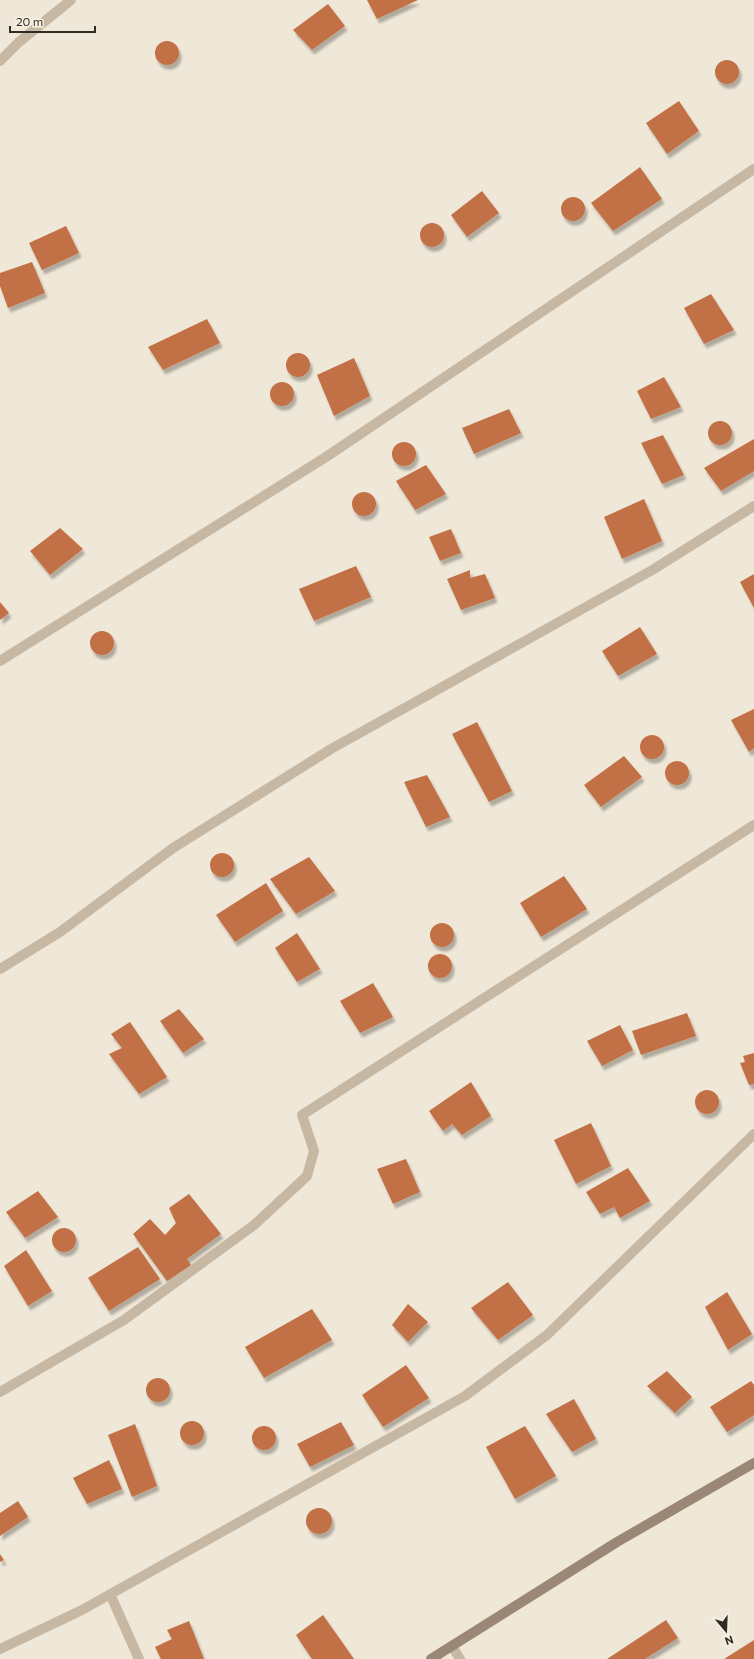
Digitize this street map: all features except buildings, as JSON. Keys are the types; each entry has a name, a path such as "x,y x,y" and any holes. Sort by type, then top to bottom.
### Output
{"street":[{"path":"0,61 19,42 71,0"},
{"path":"0,662 326,457 754,169"},
{"path":"0,969 60,932 173,848 331,749 654,569 754,506"},
{"path":"0,1392 124,1320 254,1225 307,1176 314,1151 302,1115 754,825"},
{"path":"0,1649 110,1594 465,1396 547,1335 754,1134"},
{"path":"431,1659 616,1542 754,1463"},
{"path":"110,1594 139,1659"},
{"path":"452,1646 460,1659"}]}
